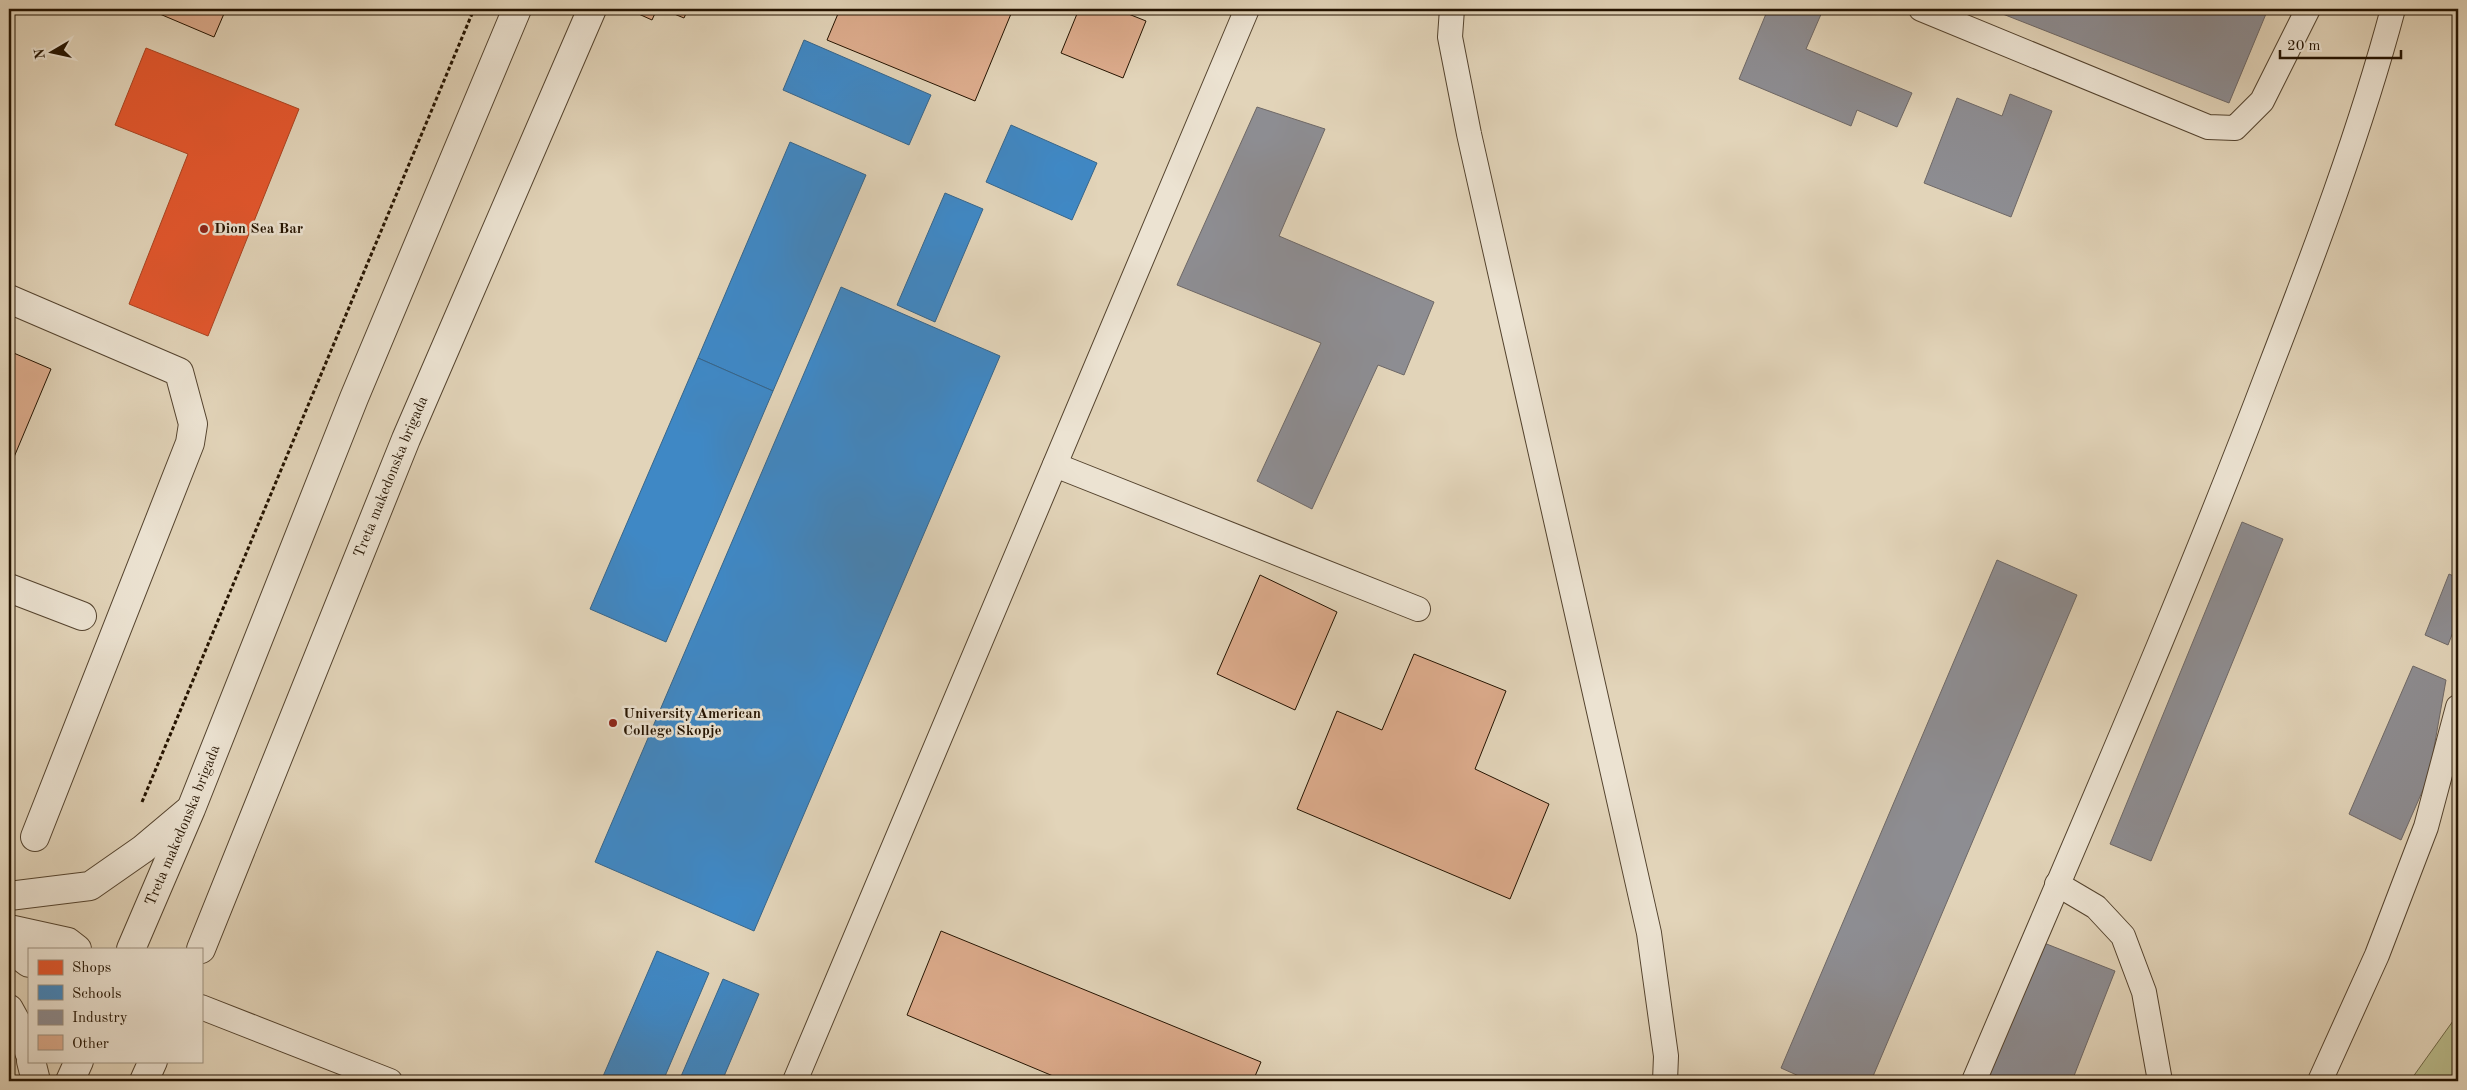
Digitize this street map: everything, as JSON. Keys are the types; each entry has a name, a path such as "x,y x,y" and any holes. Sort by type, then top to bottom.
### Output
{"street":[{"name":"Treta makedonska brigada","path":"131,948 191,808 351,407 517,9"},
{"name":"Treta makedonska brigada","path":"201,948 406,439 592,9"},
{"path":"9,299 179,372 193,424 190,443 35,837"},
{"path":"9,588 82,616"},
{"path":"9,896 90,886 143,849 191,808"},
{"path":"9,929 68,942 76,948"},
{"path":"9,948 28,961"},
{"path":"9,1009 25,1038 28,1048"},
{"path":"31,1062 36,1081"},
{"path":"70,1081 79,1062"},
{"path":"144,1081 153,1062"}],"lane":[{"path":"795,1081 1247,9"},
{"path":"1452,9 1450,37 1469,134 1649,933 1666,1056 1665,1081"},
{"path":"1921,9 2208,127 2235,128 2262,101 2308,9"},
{"path":"1974,1081 2219,502 2312,257 2375,73 2393,9"},
{"path":"1055,465 1418,609"},
{"path":"2320,1081 2377,955 2426,828 2458,707"},
{"path":"2057,884 2096,907 2123,936 2144,992 2160,1081"},
{"path":"202,1006 390,1081"}],"path":[{"path":"141,802 474,9"}],"green space":[{"path":"2458,1014 2458,1081 2410,1081"}],"building: Shops":[{"name":"Dion Sea Bar","path":"146,48 299,109 208,336 129,304 188,154 115,125"}],"building: Schools":[{"path":"804,40 931,95 909,145 783,90"},
{"path":"1011,125 1097,163 1072,220 986,182"},
{"path":"790,142 866,175 773,391 698,358"},
{"path":"945,193 983,209 935,322 897,305"},
{"path":"841,287 1000,356 754,931 595,862"},
{"path":"698,358 773,391 666,642 590,609"},
{"path":"657,951 709,973 663,1081 601,1081"},
{"path":"723,979 759,994 722,1081 679,1081"}],"building: Industry":[{"path":"1768,9 1815,9 1822,12 1806,49 1912,93 1897,127 1857,110 1851,126 1739,79"},
{"path":"1990,9 2268,9 2229,103"},
{"path":"2010,94 2052,111 2011,217 1924,183 1957,98 2002,116"},
{"path":"1257,107 1325,129 1279,236 1434,302 1404,375 1378,365 1312,509 1257,481 1321,343 1177,285"},
{"path":"2242,522 2283,539 2151,861 2110,844"},
{"path":"1997,560 2077,595 1871,1081 1810,1081 1781,1068"},
{"path":"2449,574 2458,578 2458,619 2448,645 2425,635"},
{"path":"2413,666 2446,680 2429,776 2401,840 2349,814"},
{"path":"2039,941 2115,971 2072,1081 1984,1081"}],"building: Other":[{"path":"148,9 226,9 214,37"},
{"path":"633,9 657,9 652,20 632,11"},
{"path":"662,9 688,9 684,18"},
{"path":"840,9 1013,9 975,101 827,40"},
{"path":"1079,9 1116,9 1146,21 1123,78 1061,53"},
{"path":"9,351 51,369 9,469"},
{"path":"1260,575 1337,612 1295,710 1217,674"},
{"path":"9,629 14,631 9,645"},
{"path":"1414,654 1506,691 1475,769 1549,804 1510,899 1297,809 1337,711 1382,730"},
{"path":"941,931 1261,1062 1253,1081 1065,1081 907,1015"}],"place":[{"name":"Dion Sea Bar","path":"204,229"},
{"name":"University American College Skopje","path":"613,723"}]}
